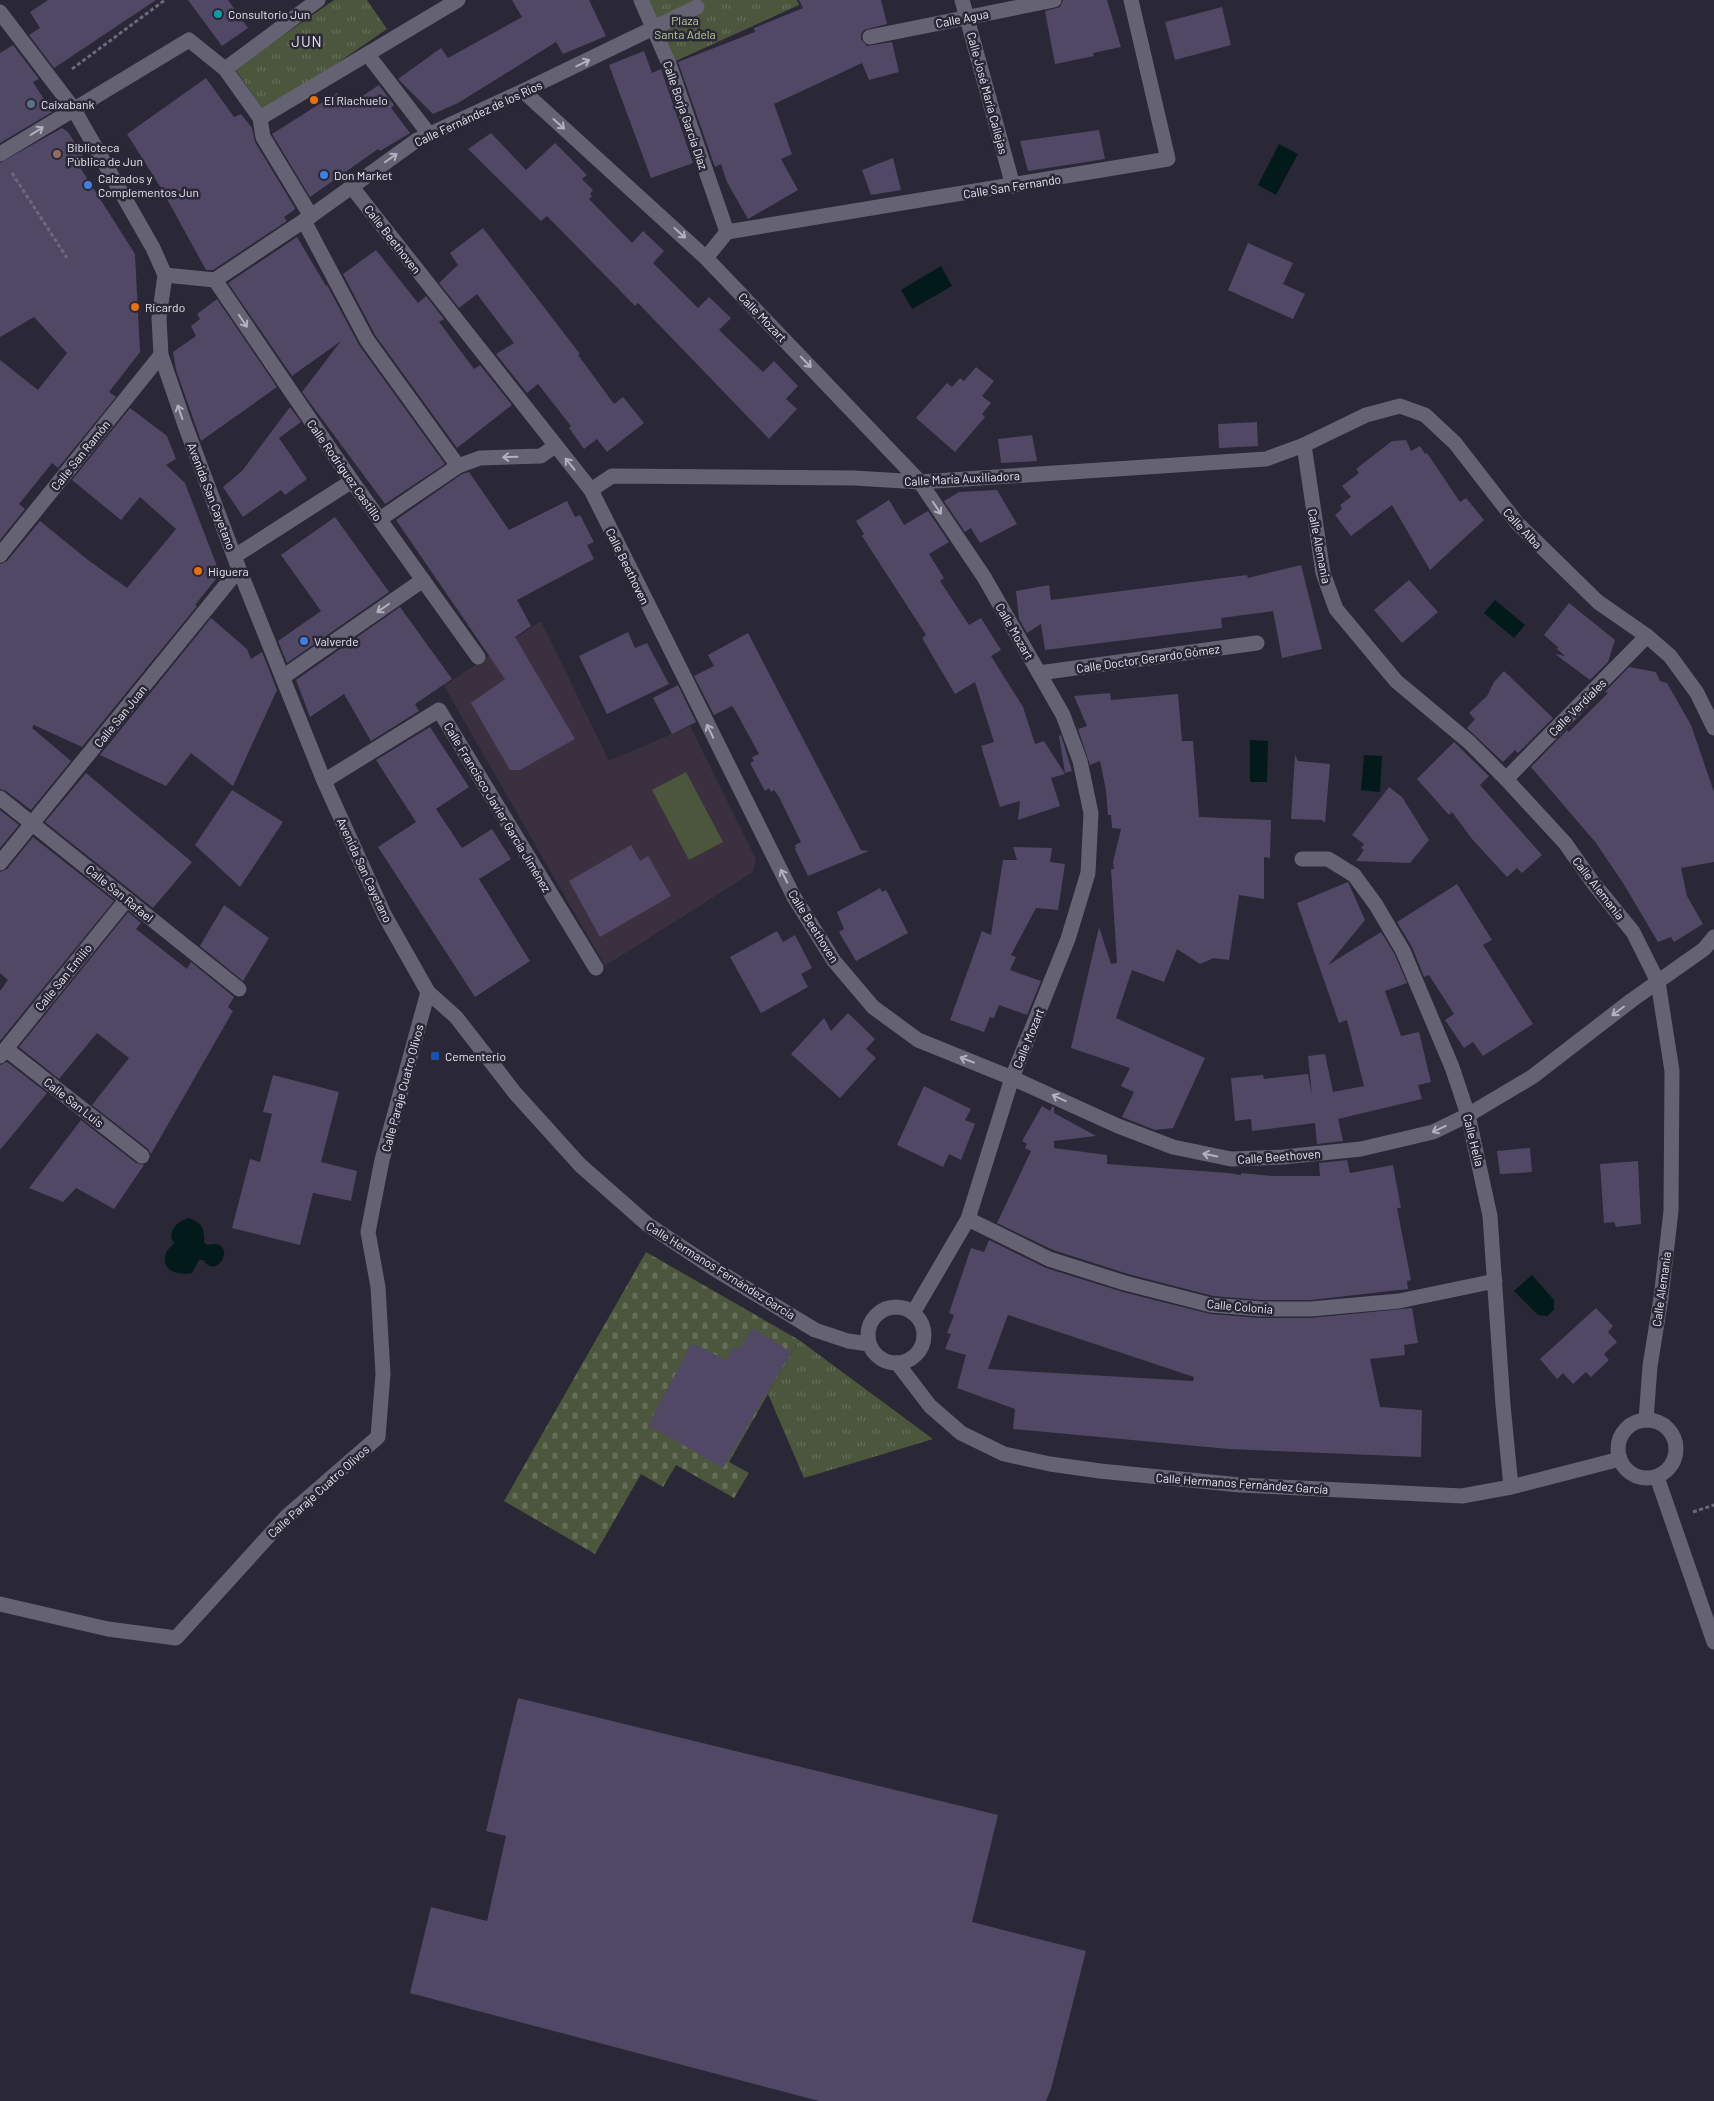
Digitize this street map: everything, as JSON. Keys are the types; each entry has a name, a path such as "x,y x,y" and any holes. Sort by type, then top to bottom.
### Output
{"street":[{"path":"225,69 318,0"},
{"path":"260,118 458,0"},
{"name":"Calle Borja García Díaz","path":"641,0 669,64 727,232"},
{"name":"Calle José María Callejas","path":"962,0 1013,186"},
{"name":"Calle Agua","path":"870,37 1054,0"},
{"name":"Calle San Fernando","path":"727,232 1168,160 1131,0"},
{"name":"Calle Fernández de los Ríos","path":"215,280 417,140 523,92 697,7"},
{"path":"0,12 73,108 153,248 165,275 215,280"},
{"path":"0,154 188,40 225,69 260,118 263,137 307,218 367,340 458,466"},
{"path":"368,55 429,134"},
{"name":"Calle Mozart","path":"523,92 706,258 920,482 984,577 1063,715 1080,761 1091,813 1088,873 1068,940 1012,1078 968,1219 913,1313"},
{"name":"Calle Beethoven","path":"351,186 590,490 794,897 834,961 873,1007 918,1040 1012,1078 1118,1126 1173,1147 1231,1159 1283,1157 1361,1149 1433,1132 1532,1077 1658,982"},
{"path":"706,258 727,232"},
{"name":"Avenida San Cayetano","path":"165,275 159,318 161,355 185,425 237,563 324,781 385,916 428,992"},
{"name":"Calle Rodríguez Castillo","path":"215,280 352,481 478,657"},
{"name":"Calle San Ramón","path":"0,556 161,355"},
{"name":"Calle Alba","path":"1304,445 1366,415 1400,406 1425,415 1455,443 1517,523 1598,602 1648,636 1670,656 1697,693 1714,728"},
{"name":"Calle María Auxiliadora","path":"590,490 612,476 854,478 920,482 1266,459 1304,445"},
{"name":"Calle Alemania","path":"1304,445 1323,573 1336,610 1396,681 1469,742 1565,843 1594,884 1633,932 1658,982 1672,1071 1671,1211 1661,1298 1650,1366 1646,1420"},
{"path":"380,519 458,466 480,458 541,456 555,446"},
{"name":"Calle San Juan","path":"0,863 237,563 352,481"},
{"path":"283,677 423,580"},
{"name":"Calle Verdiales","path":"1506,779 1648,636"},
{"name":"Calle Doctor Gerardo Gómez","path":"1039,673 1257,643"},
{"name":"Calle Francisco Javier García Jiménez","path":"324,781 439,710 596,968"},
{"name":"Calle San Rafael","path":"0,798 239,989"},
{"name":"Calle Hella","path":"1302,859 1328,859 1354,875 1376,905 1403,951 1411,969 1452,1067 1468,1114 1490,1216 1503,1405 1511,1487"},
{"name":"Calle San Emilio","path":"3,1052 127,899"},
{"path":"1658,982 1704,950 1714,937"},
{"name":"Calle Hermanos Fernández García","path":"428,992 456,1016 514,1093 580,1165 646,1224 713,1268 815,1330 848,1341 869,1344"},
{"name":"Calle Paraje Cuatro Olivos","path":"0,1604 108,1629 176,1638 286,1517 378,1437 383,1374 378,1287 368,1232 382,1160 428,992"},
{"name":"Calle San Luis","path":"3,1052 142,1156"},
{"name":"Calle Colonia","path":"968,1219 1050,1259 1125,1283 1211,1305 1311,1310 1399,1301 1495,1281"},
{"path":"895,1307 913,1313 923,1327 922,1345 911,1359 897,1363 881,1359 873,1352 869,1344 868,1328 872,1320 877,1313 895,1307"},
{"name":"Calle Hermanos Fernández García","path":"897,1363 930,1406 961,1433 1004,1454 1050,1464 1100,1471 1240,1485 1462,1496 1511,1487 1620,1459"},
{"path":"1646,1420 1655,1421 1670,1432 1676,1448 1671,1466 1656,1477 1639,1477 1630,1473 1620,1459 1619,1441 1623,1433 1637,1422 1646,1420"},
{"path":"1656,1477 1714,1642"}],"path":[{"path":"53,82 165,0"},
{"path":"10,171 68,258"}],"shaded area":[{"path":"1279,144 1298,154 1276,195 1258,185"},
{"path":"941,266 952,286 912,309 901,290"},
{"path":"1495,600 1525,625 1514,638 1484,613"},
{"path":"541,621 609,761 690,726 756,859 753,872 605,966 444,686"},
{"path":"1250,740 1268,741 1267,782 1250,782"},
{"path":"1364,755 1382,756 1380,792 1361,790"},
{"path":"189,1218 202,1227 204,1242 207,1245 217,1244 222,1247 224,1252 223,1258 215,1266 209,1266 203,1260 199,1260 192,1273 176,1273 168,1268 165,1259 167,1252 174,1243 171,1234 174,1227 181,1221"},
{"path":"1532,1275 1554,1300 1554,1310 1547,1316 1538,1315 1514,1291"}],"green space":[{"path":"334,0 367,0 387,29 265,113 235,69"},
{"name":"Plaza Santa Adela","path":"641,0 797,0 799,5 669,64"},
{"path":"686,772 723,842 689,860 652,790"},
{"path":"646,1252 799,1340 729,1462 749,1473 734,1498 676,1465 663,1487 641,1474 595,1554 504,1501"},
{"path":"799,1340 933,1439 804,1478 768,1394"}],"building":[{"path":"48,0 156,0 54,68 29,35 40,28 30,12"},
{"name":"Consultorio Jun","path":"188,0 228,0 248,28 222,46"},
{"path":"512,0 589,0 606,36 563,54 556,42 458,103 433,114 398,79 441,48 448,58 522,17"},
{"path":"799,0 881,0 887,24 864,30 861,34 861,39 867,46 892,42 899,72 869,80 862,63 774,104 792,154 781,159 798,190 748,219 727,182 721,164 715,167 678,62 755,32 754,28 803,8"},
{"path":"1063,0 1107,0 1121,47 1093,53 1094,56 1055,64 1045,11 1060,7"},
{"path":"1222,7 1231,45 1175,60 1165,22"},
{"path":"13,45 39,79 33,82 52,112 0,143 0,53"},
{"path":"644,51 652,73 661,69 693,163 651,178 609,65"},
{"path":"206,78 234,117 241,114 252,128 255,142 295,208 284,217 287,221 213,270 206,270 161,188 127,134"},
{"path":"379,85 394,105 391,108 410,133 380,151 378,149 310,197 272,134 337,93 346,107"},
{"path":"62,128 68,132 88,164 81,169 135,254 140,352 109,392 116,397 58,468 52,463 19,504 25,509 0,540 0,360 38,390 67,353 34,317 0,337 0,163"},
{"path":"1099,130 1105,159 1028,171 1020,141"},
{"path":"491,133 526,170 555,143 587,175 582,179 593,190 590,194 592,196 589,199 632,243 643,231 664,251 653,263 698,308 709,297 731,318 719,330 763,372 774,361 798,386 786,399 797,409 769,439 638,303 635,306 547,216 541,221 468,149"},
{"path":"893,158 901,190 871,195 862,170"},
{"path":"483,228 580,354 578,355 614,404 623,397 644,423 607,452 597,439 584,449 569,428 571,426 538,384 527,393 496,354 514,343 477,294 459,308 439,283 458,265 450,253"},
{"path":"297,237 327,285 359,345 445,464 385,504 302,392 341,341 292,376 228,283"},
{"path":"1248,243 1293,263 1283,284 1305,294 1293,319 1228,290"},
{"path":"376,250 418,303 426,296 444,319 439,322 474,369 480,365 512,405 457,448 375,335 343,274"},
{"path":"217,299 277,387 201,441 176,370 173,352 196,336 191,326 200,319 197,314"},
{"path":"976,367 994,381 982,396 991,403 982,414 985,417 955,452 916,418 947,383 952,387 960,378 964,381"},
{"path":"290,407 301,422 279,438 307,479 285,495 281,490 243,517 223,487 242,471"},
{"path":"130,408 167,436 176,459 166,465 185,483 220,574 195,605 197,606 82,747 34,725 32,728 71,761 31,810 6,791 0,789 0,564 7,561 40,521 88,560 127,588 176,529 140,497 121,520 72,480"},
{"path":"1257,422 1258,446 1219,448 1218,424"},
{"path":"1032,435 1037,461 1001,463 998,439"},
{"path":"1406,440 1411,451 1420,446 1425,454 1427,453 1460,502 1466,498 1484,520 1430,570 1392,505 1351,536 1335,515 1342,509 1340,505 1351,497 1342,486 1359,473 1356,469 1392,441"},
{"path":"469,472 509,530 567,501 575,517 580,515 594,542 587,545 594,559 517,600 531,626 515,637 575,739 520,770 510,770 471,703 505,679 396,520 462,474"},
{"path":"997,490 1017,524 980,543 971,528 965,532 944,501 959,492"},
{"path":"889,500 904,525 928,511 949,542 929,554 944,578 940,581 969,625 981,618 1001,650 991,656 1023,707 1035,744 1044,741 1065,774 1051,778 1060,806 1018,820 1020,801 1000,807 981,746 994,742 975,682 955,694 922,638 926,635 862,536 864,534 856,521"},
{"path":"335,517 389,592 287,663 278,641 321,611 281,555"},
{"path":"1301,565 1322,649 1282,658 1273,611 1221,618 1222,628 1045,650 1041,624 1027,633 1019,619 1016,591 1049,585 1051,600 1247,575 1248,578"},
{"path":"1409,580 1438,612 1402,643 1374,610"},
{"path":"1569,603 1615,640 1608,662 1590,680 1555,654 1565,656 1544,635"},
{"path":"400,607 452,679 415,704 419,711 371,741 344,694 310,717 296,680"},
{"path":"211,618 247,649 251,659 262,652 277,690 233,786 191,753 166,786 100,755"},
{"path":"628,632 635,648 647,643 669,684 607,714 579,656"},
{"path":"748,633 861,850 869,851 808,876 795,849 795,845 801,842 779,797 774,790 771,792 769,788 765,791 750,763 754,761 752,757 759,754 736,712 732,706 714,715 694,676 714,666 708,655"},
{"path":"1629,667 1656,672 1660,681 1667,683 1691,725 1714,792 1714,862 1681,868 1687,896 1703,924 1674,942 1671,937 1658,942 1623,883 1596,843 1531,767 1567,730 1569,732 1608,693 1605,692"},
{"path":"1504,671 1553,718 1518,753 1515,750 1503,762 1467,728 1475,719 1469,713 1487,696 1494,682"},
{"path":"678,685 696,722 672,734 653,698"},
{"path":"1110,693 1111,700 1178,694 1182,741 1193,741 1199,817 1271,820 1270,858 1264,857 1264,899 1239,895 1229,960 1214,958 1200,964 1177,949 1164,982 1132,970 1116,1018 1205,1058 1173,1128 1155,1130 1122,1117 1134,1092 1121,1086 1130,1068 1071,1048 1099,927 1111,964 1117,963 1111,869 1114,869 1113,862 1121,829 1112,828 1111,815 1108,815 1106,790 1100,761 1090,765 1078,729 1087,726 1074,696"},
{"path":"430,727 469,787 436,809 462,848 492,829 511,859 479,879 530,961 475,997 378,847 416,822 376,760"},
{"path":"1061,735 1072,771 1065,773 1059,736"},
{"path":"1454,742 1489,776 1480,785 1542,855 1522,873 1517,868 1507,877 1472,839 1452,812 1449,815 1417,779"},
{"path":"1295,755 1298,761 1330,764 1325,823 1322,820 1291,819"},
{"path":"86,773 192,862 153,908 45,822"},
{"path":"1389,787 1402,797 1429,840 1410,863 1356,861 1364,850 1361,848 1364,844 1352,835"},
{"path":"232,790 283,822 240,887 195,845"},
{"path":"0,810 19,825 0,848"},
{"path":"33,837 114,901 0,1041 0,991 8,980 0,973 0,872 7,869"},
{"path":"631,845 640,861 648,856 671,896 600,937 569,881"},
{"path":"1013,847 1052,848 1050,862 1065,864 1058,910 1036,908 1011,955 1016,957 1010,970 1041,981 1027,1015 999,1005 994,1018 990,1017 984,1032 950,1020 982,931 991,935 1003,860 1017,860"},
{"path":"1348,882 1365,920 1328,965 1381,932 1395,955 1407,983 1385,991 1401,1036 1419,1032 1431,1082 1418,1085 1422,1099 1338,1119 1343,1141 1317,1144 1315,1123 1252,1131 1251,1119 1235,1121 1231,1078 1263,1075 1264,1079 1308,1074 1312,1095 1308,1056 1325,1054 1333,1092 1364,1086 1347,1020 1339,1023 1297,903"},
{"path":"1457,884 1492,940 1483,945 1533,1024 1483,1056 1473,1042 1464,1048 1445,1020 1454,1014 1429,975 1424,977 1412,947 1397,922"},
{"path":"880,888 882,892 886,890 908,933 856,961 839,932 844,929 837,912"},
{"path":"224,905 269,938 243,981 200,946"},
{"path":"128,912 141,923 136,929 187,969 191,962 234,997 228,1007 233,1011 151,1154 148,1149 92,1105 129,1058 97,1033 59,1079 19,1047"},
{"path":"777,931 783,942 795,935 812,968 801,974 808,987 761,1013 730,957"},
{"path":"848,1013 875,1039 866,1049 876,1058 840,1098 791,1054 824,1018 831,1031"},
{"path":"7,1062 47,1093 0,1150 0,1065"},
{"path":"273,1075 339,1092 321,1162 357,1171 351,1201 313,1193 300,1245 232,1228 250,1159 260,1162 272,1114 263,1112"},
{"path":"924,1086 971,1109 965,1120 975,1124 961,1160 949,1154 943,1167 897,1145"},
{"path":"1042,1106 1050,1111 1054,1107 1054,1113 1096,1136 1054,1141 1054,1148 1107,1155 1107,1164 1273,1176 1320,1176 1319,1163 1347,1160 1350,1173 1393,1165 1401,1208 1397,1208 1411,1280 1407,1281 1408,1289 1311,1300 1261,1300 1213,1296 1128,1274 1053,1250 997,1223 1031,1151 1025,1148 1027,1144 1022,1141"},
{"path":"81,1120 136,1163 144,1165 114,1209 76,1188 63,1202 29,1188"},
{"path":"1530,1148 1532,1172 1500,1174 1497,1151"},
{"path":"1638,1161 1641,1224 1616,1227 1614,1222 1604,1223 1600,1164"},
{"path":"989,1240 1046,1268 1123,1292 1210,1314 1260,1318 1311,1318 1412,1308 1418,1343 1404,1345 1405,1355 1370,1359 1380,1407 1422,1410 1421,1457 1229,1449 1013,1429 1015,1409 957,1388 966,1355 945,1349 951,1334 947,1333 954,1315 949,1313 971,1248 984,1252","holes":["1008,1315 1194,1377 1193,1381 988,1369"]},
{"path":"1596,1308 1613,1326 1608,1332 1617,1342 1604,1354 1609,1360 1591,1377 1586,1372 1573,1384 1563,1373 1557,1379 1540,1359"},
{"path":"752,1328 791,1352 723,1468 648,1425 692,1343 726,1360 734,1347 740,1349"},
{"path":"518,1698 998,1815 972,1922 1086,1951 1051,2089 1046,2101 819,2101 410,1993 431,1907 487,1921 506,1836 486,1831"}],"place":[{"name":"Consultorio Jun","path":"218,14"},
{"name":"El Riachuelo","path":"314,100"},
{"name":"Caixabank","path":"31,104"},
{"name":"Biblioteca Pública de Jun","path":"57,154"},
{"name":"Don Market","path":"324,175"},
{"name":"Calzados y Complementos Jun","path":"88,185"},
{"name":"Ricardo","path":"135,307"},
{"name":"Higuera","path":"198,571"},
{"name":"Valverde","path":"304,641"},
{"name":"Cementerio","path":"435,1056"}],"district":[{"name":"JUN","path":"307,41"}]}
